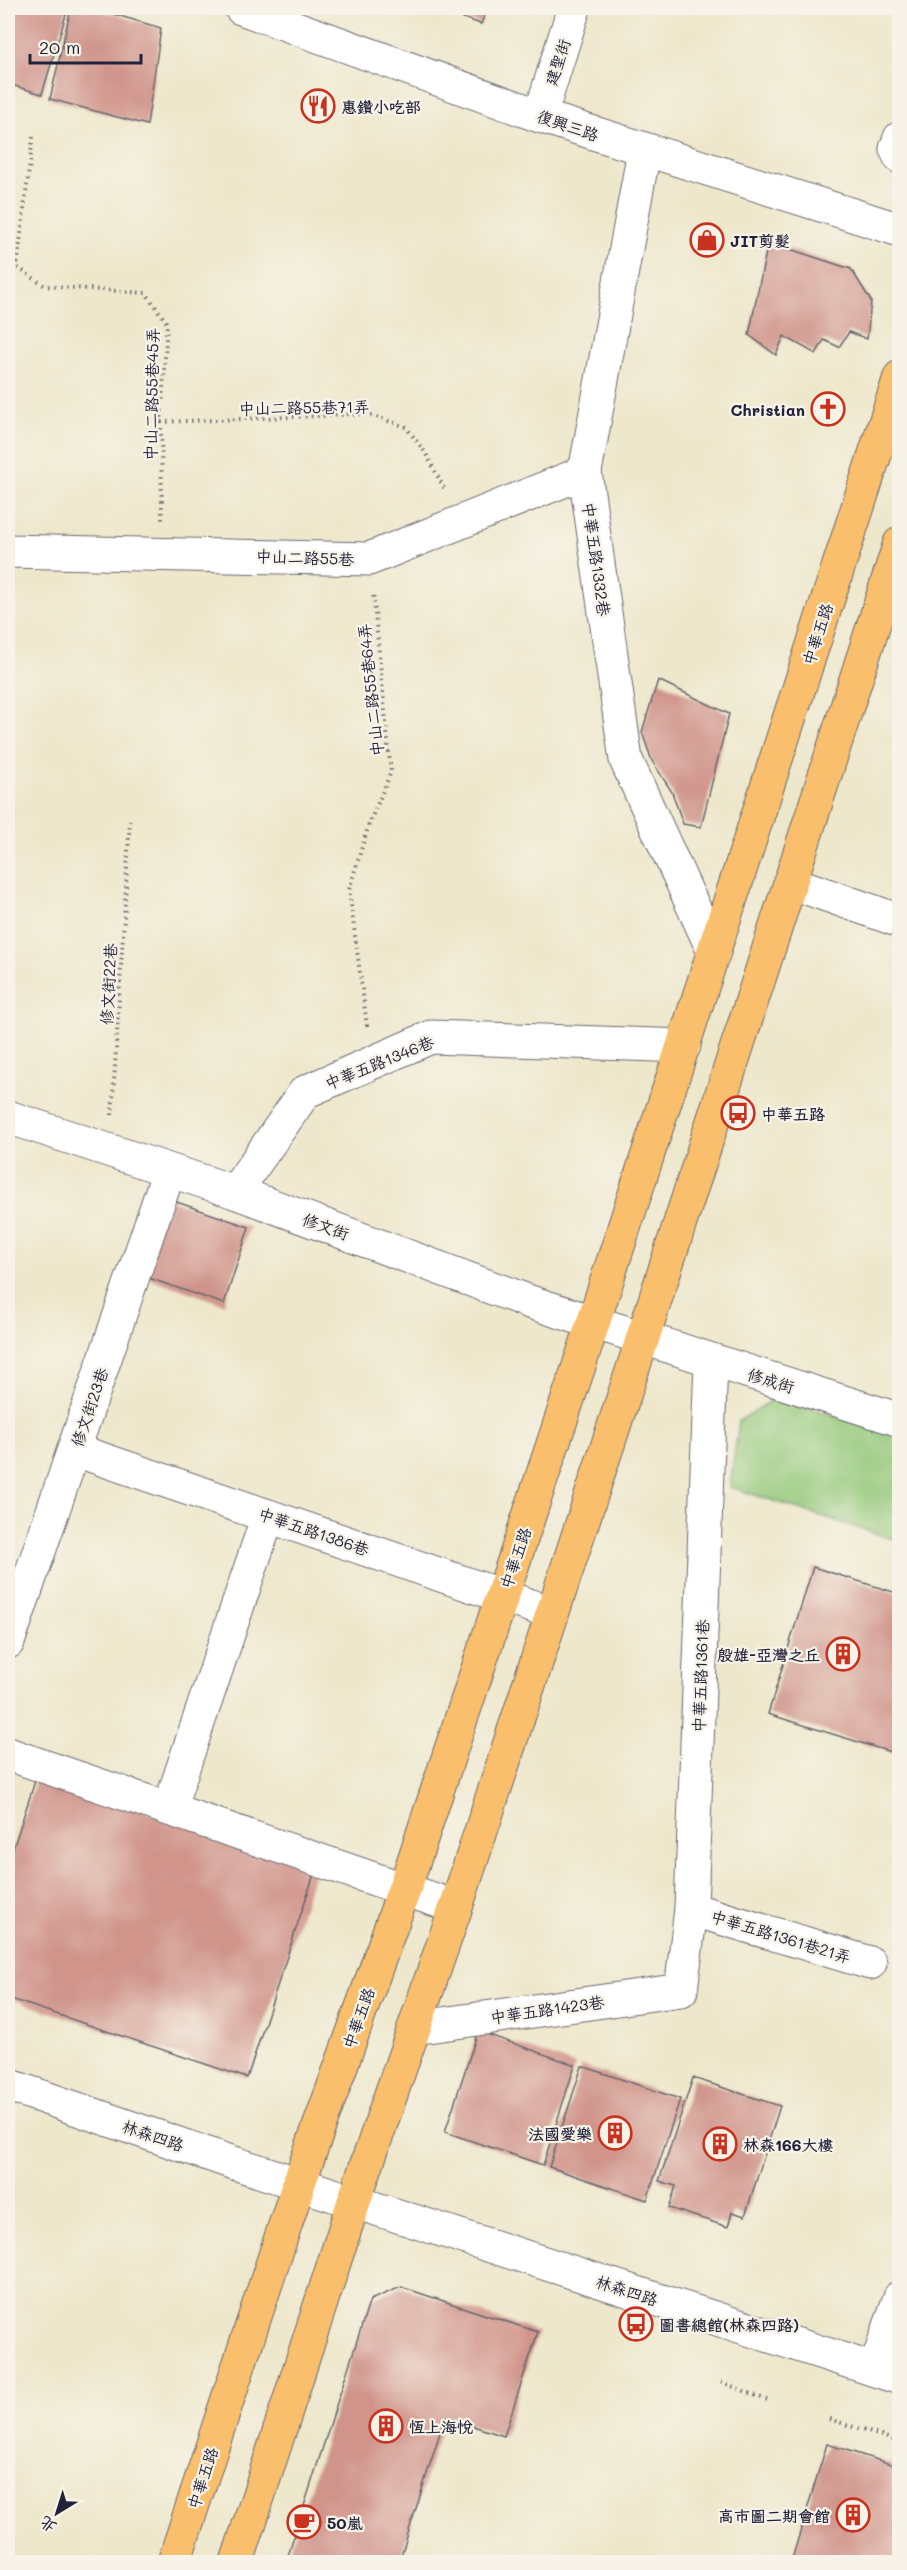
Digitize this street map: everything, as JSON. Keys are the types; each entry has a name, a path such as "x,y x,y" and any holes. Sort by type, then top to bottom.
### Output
{"main road":[{"name":"中華五路","path":"174,2562 299,2183 404,1890 594,1322 900,377"},
{"path":"237,2562 354,2201 456,1907 900,543"}],"street":[{"name":"復興三路","path":"241,8 540,116 644,151 900,230"},
{"name":"建聖街","path":"540,116 574,8"},
{"path":"900,138 896,149 900,157"},
{"name":"中華五路1332巷","path":"644,151 585,472 626,760 714,952"},
{"name":"中山二路55巷","path":"8,551 369,559 585,472"},
{"path":"790,882 900,921"},
{"name":"中華五路1346巷","path":"235,1192 305,1092 431,1037 684,1046"},
{"name":"修文街","path":"8,1117 235,1192 530,1302 643,1337"},
{"name":"修文街23巷","path":"8,1642 169,1171"},
{"name":"修成街","path":"643,1337 711,1361 900,1420"},
{"name":"中華五路1361巷","path":"681,1990 691,1909 711,1361"},
{"name":"中華五路1386巷","path":"75,1450 552,1613"},
{"path":"169,1809 268,1515"},
{"path":"8,1754 456,1907"},
{"name":"中華五路1361巷21弄","path":"691,1909 870,1963"},
{"name":"中華五路1423巷","path":"414,2028 681,1990"},
{"name":"林森四路","path":"8,2085 299,2183 887,2374"},
{"path":"887,2374 900,2297"}],"path":[{"name":"中山二路55巷45弄","path":"33,137 17,267 45,286 146,293 167,323 161,422 162,553"},
{"name":"中山二路55巷71弄","path":"161,422 368,414 406,427 425,452 462,522"},
{"name":"中山二路55巷64弄","path":"369,559 391,772 369,824 350,890 371,1063"},
{"name":"修文街22巷","path":"110,1151 130,819"},
{"path":"721,2382 767,2400"},
{"path":"829,2419 900,2442"}],"green space":[{"path":"777,1397 899,1436 899,1541 730,1487 739,1421"}],"building":[{"path":"8,8 68,8 42,94 8,84"},
{"path":"71,8 93,8 161,28 147,125 50,99"},
{"path":"434,8 487,8 481,24"},
{"path":"768,242 851,269 871,301 867,339 849,332 839,347 824,340 816,354 784,336 776,355 749,335"},
{"path":"658,680 729,714 701,827 683,824 672,792 652,761 642,732"},
{"path":"165,1198 249,1227 224,1304 140,1275"},
{"name":"殷雄-亞灣之丘","path":"813,1567 900,1594 900,1755 768,1714"},
{"path":"37,1775 316,1868 247,2078 8,1998 8,1864"},
{"name":"法國愛樂","path":"478,2031 575,2065 543,2165 445,2132"},
{"name":"法國愛樂","path":"582,2066 680,2099 647,2200 549,2167"},
{"name":"林森166大樓","path":"693,2078 780,2106 745,2216 732,2212 728,2227 669,2208 676,2186 659,2181"},
{"name":"恆上海悅","path":"401,2287 538,2332 504,2436 445,2417 399,2562 286,2562 370,2300"},
{"name":"高市圖二期會館","path":"827,2444 900,2467 900,2562 791,2562"}],"place":[{"name":"惠鑽小吃部","path":"318,106"},
{"name":"JIT剪髮","path":"707,240"},
{"name":"Christian","path":"828,409"},
{"name":"中華五路","path":"738,1113"},
{"name":"殷雄-亞灣之丘","path":"843,1654"},
{"name":"法國愛樂","path":"615,2133"},
{"name":"林森166大樓","path":"720,2144"},
{"name":"圖書總館(林森四路)","path":"636,2324"},
{"name":"恆上海悅","path":"386,2426"},
{"name":"高市圖二期會館","path":"853,2515"},
{"name":"50嵐","path":"304,2522"}]}
